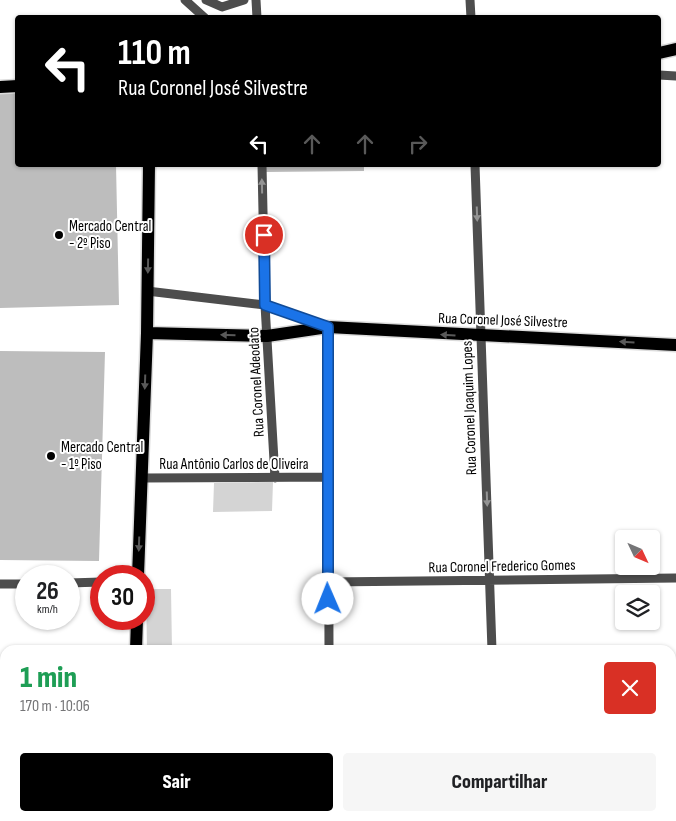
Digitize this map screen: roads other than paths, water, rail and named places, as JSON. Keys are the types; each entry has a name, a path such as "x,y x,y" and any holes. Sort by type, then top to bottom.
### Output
{"main road":[{"path":"661,53 676,49"},
{"path":"0,87 15,86"},
{"path":"138,565 147,333 149,167"},
{"name":"Rua Coronel José Silvestre","path":"147,333 267,336 328,327 480,337 676,345"},
{"path":"136,645 137,630"}],"street":[{"path":"185,0 202,15"},
{"path":"206,0 222,7 244,0"},
{"path":"256,0 257,15"},
{"path":"470,0 471,15"},
{"path":"661,75 676,76"},
{"name":"Rua Coronel Adeodato","path":"262,167 265,305 275,478"},
{"name":"Rua Coronel Joaquim Lopes","path":"475,167 492,645"},
{"name":"Rua Coronel José Silvestre","path":"147,291 265,305 328,327"},
{"path":"328,327 329,645"},
{"name":"Rua Antônio Carlos de Oliveira","path":"142,478 327,477"},
{"name":"Rua Coronel Frederico Gomes","path":"328,582 676,578"},
{"path":"0,584 15,584"}],"place":[{"name":"Mercado Central - 2º Piso","path":"59,235"},
{"name":"Mercado Central - 1º Piso","path":"51,456"}]}
